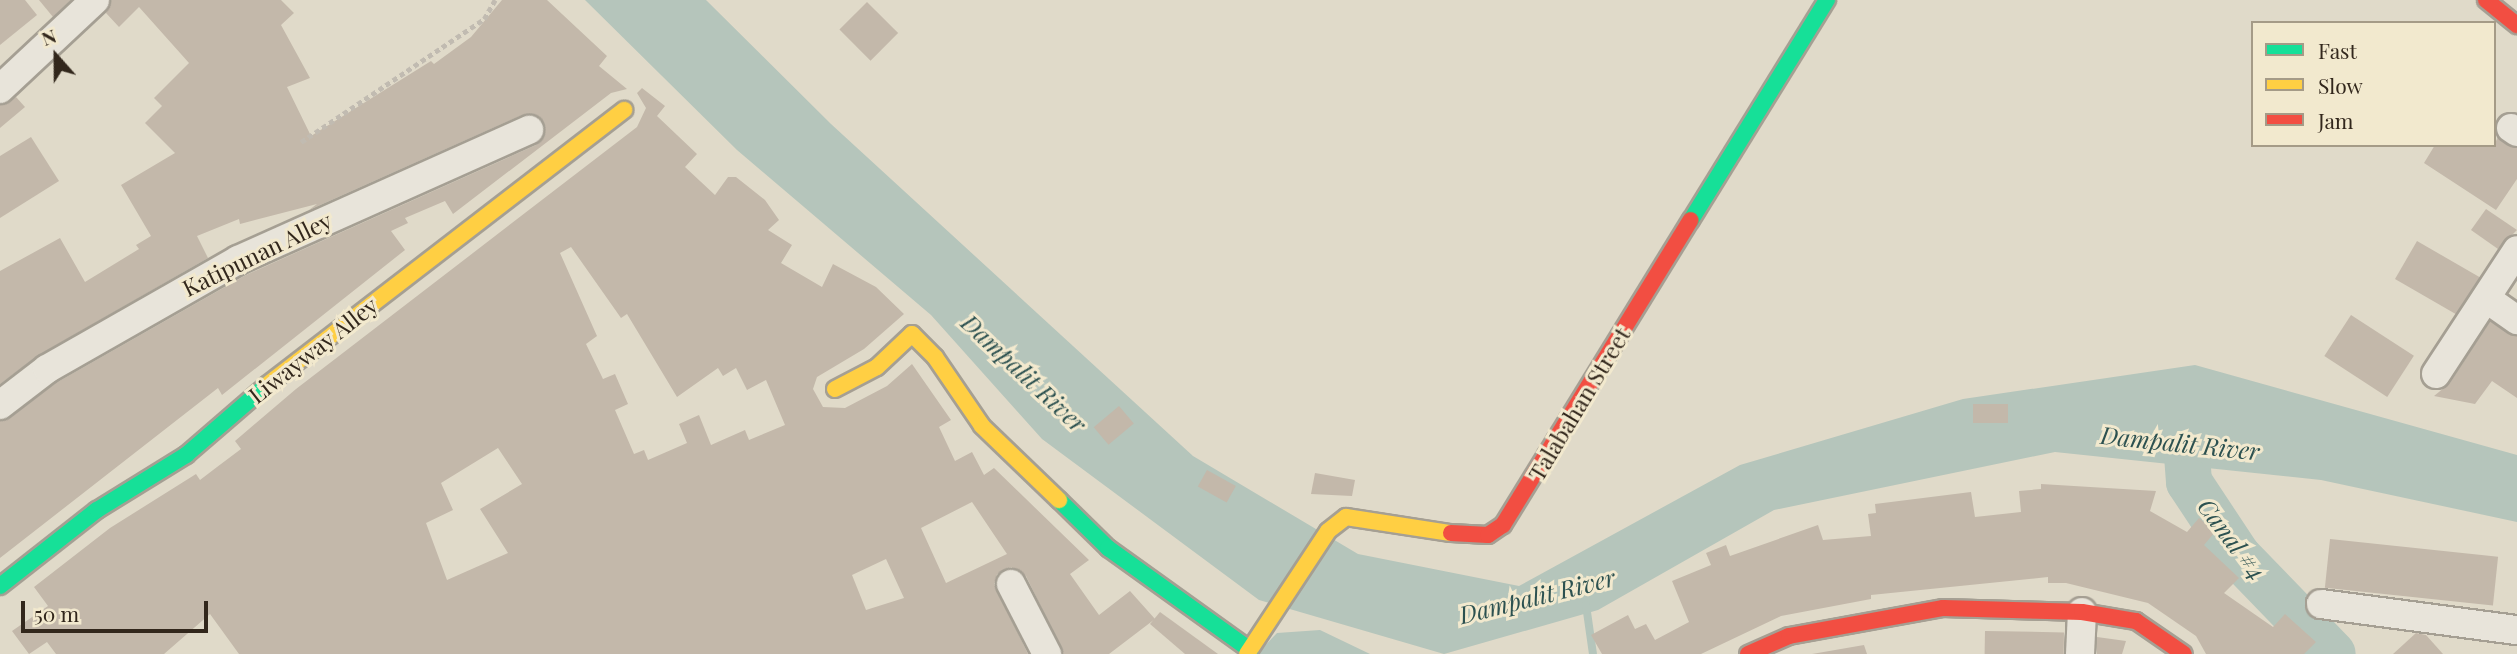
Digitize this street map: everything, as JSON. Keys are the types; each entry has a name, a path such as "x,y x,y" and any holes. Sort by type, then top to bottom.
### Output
{"street":[{"path":"0,89 95,0"},
{"name":"Talabahan Street","path":"1248,652 1324,537 1346,517 1465,535 1488,535 1503,525 1827,0"},
{"path":"2486,0 2517,24"},
{"name":"Liwayway Alley","path":"0,586 97,510 186,455 282,372 624,110"},
{"name":"Katipunan Alley","path":"0,405 47,369 238,260 529,131"},
{"path":"2436,374 2517,250"},
{"path":"2487,299 2517,320"},
{"path":"835,389 877,367 912,334 935,357 982,426 1108,548 1248,652"},
{"path":"1012,584 1046,654"},
{"path":"2321,604 2517,630"},
{"path":"1748,654 1789,636 1943,608 2082,612 2136,621 2185,654"},
{"path":"2080,654 2082,612"}],"path":[{"path":"301,142 484,19 495,0"}],"water":[{"name":"Dampalit River","path":"585,0 706,0 831,124 1193,456 1358,554 1519,586 1740,465 1963,399 2195,365 2517,455 2517,522 2321,480 2055,452 1774,510 1598,610 1444,654 1259,600 1042,439 931,315 737,150"},
{"path":"1320,630 1370,654 1257,654 1277,633"}],"building":[{"path":"0,0 25,0 37,15 0,45"},
{"path":"39,0 71,0 53,17"},
{"path":"111,0 281,0 294,13 281,25 310,78 287,87 311,136 431,61 434,64 471,37 502,0 547,0 607,56 599,66 627,89 611,93 453,214 445,201 405,218 408,223 391,231 405,250 222,395 218,388 0,558 0,421 56,383 246,275 536,145 545,132 539,117 522,115 309,210 317,204 240,224 239,219 197,236 208,258 39,355 0,384 0,271 60,238 85,282 139,249 136,245 151,236 121,185 175,153 145,123 162,106 154,98 189,63 139,7 119,27 106,13"},
{"path":"867,2 898,33 871,61 839,30"},
{"path":"642,88 665,106 657,116 697,154 685,167 715,195 728,177 736,177 765,200 779,220 768,230 792,245 781,263 822,287 833,264 876,287 904,314 864,349 817,377 813,389 823,407 845,408 887,386 912,364 951,420 939,427 955,461 972,452 984,475 994,468 1089,560 1070,574 1099,615 1130,591 1155,619 1109,654 1064,654 1026,576 1011,567 997,574 994,584 1028,654 239,654 210,614 164,654 56,654 47,642 29,654 12,631 48,606 34,587 110,528 196,474 200,480 241,449 235,441 296,389 637,127 646,108 637,93","holes":["571,247 621,318 627,314 677,397 718,368 723,376 736,368 747,390 766,380 785,425 749,440 745,430 711,445 699,415 679,424 687,443 648,460 644,450 634,454 615,410 628,404 615,374 603,379 586,344 597,336 560,253","498,448 522,484 480,509 508,553 447,580 426,523 453,510 441,483","972,502 1007,554 946,583 921,528","886,559 904,598 866,610 852,575"]},
{"path":"16,97 25,107 0,128 0,105"},
{"path":"31,137 59,181 0,218 0,156"},
{"path":"2498,137 2517,148 2517,179 2496,210 2424,163 2434,147 2496,147"},
{"path":"2486,209 2517,230 2498,249 2471,230"},
{"path":"2417,241 2480,278 2458,316 2395,279"},
{"path":"2351,315 2414,356 2387,397 2324,356"},
{"path":"2490,321 2517,336 2517,398 2492,381 2475,404 2434,396 2450,383"},
{"path":"1973,404 2008,404 2008,423 1973,423"},
{"path":"1119,406 1134,424 1109,445 1094,427"},
{"path":"1207,470 1236,486 1227,503 1198,487"},
{"path":"1315,473 1355,480 1352,496 1311,494"},
{"path":"2041,484 2156,491 2150,511 2187,532 2199,518 2215,532 2204,545 2239,578 2224,593 2273,627 2285,614 2316,642 2304,654 2206,654 2196,636 2148,603 2066,583 2048,583 2048,577 1871,595 1871,599 1781,616 1701,654 1602,654 1591,635 1628,615 1635,629 1646,624 1655,640 1689,622 1672,581 1711,565 1706,553 1726,545 1730,556 1818,525 1823,540 1871,536 1868,514 1876,513 1875,504 1971,492 1975,517 2021,512 2019,491 2041,489"},
{"path":"2330,539 2498,557 2493,605 2325,588"},
{"path":"1160,612 1218,654 1185,654 1150,624"},
{"path":"1985,631 2064,632 2064,654 1985,654"},
{"path":"2416,633 2426,635 2443,654 2393,654"},
{"path":"2097,637 2126,641 2122,654 2097,654"},
{"path":"1864,645 1867,654 1812,654"}],"waterway":[{"name":"Canal #4","path":"2186,442 2189,482 2238,556 2333,654"},
{"name":"Dampalit River","path":"1586,605 1593,654"}],"traffic: fast":[{"path":"1691,220 1827,0"},
{"path":"0,586 97,510 186,455 267,385"},
{"path":"1059,500 1108,548 1250,650"}],"traffic: slow":[{"path":"267,385 624,110"},
{"path":"835,389 877,367 912,334 935,357 982,426 1059,500"},
{"path":"1247,654 1328,531 1346,517 1451,533"}],"traffic: jam":[{"path":"2486,0 2517,25"},
{"path":"1451,533 1488,535 1503,525 1691,220"},
{"path":"1748,654 1789,636 1943,608 2082,612 2136,621 2184,654"}]}
